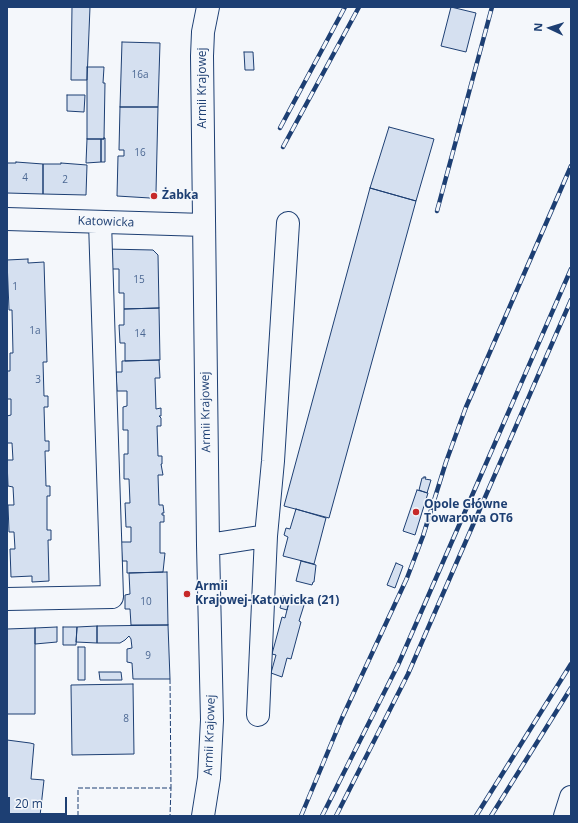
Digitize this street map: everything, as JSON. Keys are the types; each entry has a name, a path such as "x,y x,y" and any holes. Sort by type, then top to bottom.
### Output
{"street":[{"name":"Armii Krajowej","path":"204,816 209,778 212,720 208,545 202,56 203,32 208,7"},
{"name":"Katowicka","path":"7,219 204,225"},
{"path":"7,599 112,597 100,222"},
{"path":"258,715 266,536 273,461 288,223"},
{"path":"208,545 266,536"},
{"path":"565,816 571,798"}],"building":[{"path":"72,7 90,7 87,80 71,80"},
{"path":"451,7 476,13 466,52 441,46"},
{"path":"122,42 160,43 158,107 120,107"},
{"path":"244,52 253,52 254,70 245,70"},
{"path":"87,67 104,67 104,139 87,139"},
{"path":"67,95 85,95 84,112 67,111"},
{"path":"120,107 158,107 156,192 150,198 117,196 118,156 124,156 124,150 119,150"},
{"path":"389,127 434,139 416,201 370,188"},
{"path":"104,138 105,162 101,162 101,139"},
{"path":"87,139 101,139 101,162 86,163"},
{"path":"16,162 43,164 43,194 7,193 7,163"},
{"path":"61,163 87,165 86,195 43,194 43,164"},
{"path":"370,188 416,201 329,518 284,506"},
{"path":"106,249 153,250 158,255 159,308 124,309 124,293 119,293 119,269 108,269"},
{"path":"28,259 28,263 44,262 47,362 43,362 44,396 48,396 48,407 44,407 45,441 49,441 49,451 45,451 46,486 50,486 50,496 47,496 47,530 51,530 51,540 48,540 49,581 32,582 32,576 11,577 10,549 15,549 14,532 9,532 8,505 14,505 13,487 8,486 7,460 13,460 12,443 7,443 7,416 11,415 11,399 7,399 7,371 10,371 10,353 13,353 12,310 9,310 7,260"},
{"path":"159,308 160,360 125,361 125,343 120,343 119,325 124,325 124,309"},
{"path":"159,360 160,378 155,378 156,409 161,408 161,416 159,416 161,418 161,426 157,426 158,456 162,456 161,464 163,475 158,475 159,505 163,505 164,513 162,513 162,515 164,515 164,522 160,522 160,553 165,553 163,572 127,573 127,561 122,561 121,542 131,542 131,527 126,527 125,503 130,503 129,479 124,479 124,454 128,454 128,430 123,430 123,407 127,406 127,391 117,391 116,372 122,372 122,361"},
{"path":"426,477 425,479 431,480 427,493 419,490 422,478"},
{"name":"Opole Główne Towarowa OT6","path":"417,490 428,493 415,535 403,531"},
{"path":"296,509 326,518 314,564 283,556 288,537 284,535 286,528 290,529"},
{"path":"301,561 316,565 314,582 312,585 296,581"},
{"path":"396,563 403,566 395,588 387,585"},
{"path":"167,572 168,625 131,625 130,609 125,609 125,595 130,594 129,573"},
{"path":"283,596 290,598 287,610 280,608"},
{"path":"290,598 305,602 299,621 301,622 291,659 287,658 282,677 271,673 276,655 272,654 282,617 285,618"},
{"path":"168,625 170,679 133,679 132,663 127,662 127,649 132,648 131,639 129,636 120,643 97,643 97,626"},
{"path":"97,626 97,643 76,642 77,627"},
{"path":"57,627 57,642 35,644 35,628"},
{"path":"63,627 77,627 76,645 63,645"},
{"path":"35,628 35,714 7,714 7,629"},
{"path":"78,647 85,647 85,680 78,680"},
{"path":"99,672 121,672 122,680 100,680"},
{"path":"133,684 134,754 72,755 71,685"},
{"path":"7,740 34,744 31,779 44,780 40,816 7,816"}],"railway":[{"path":"280,128 345,7"},
{"path":"283,147 359,7"},
{"path":"437,211 492,7"},
{"path":"301,816 342,718 407,578 423,536 446,462 466,407 571,166"},
{"path":"322,816 398,665 571,269"},
{"path":"336,816 408,674 571,300"},
{"path":"476,816 571,664"},
{"path":"491,816 571,688"}],"fence":[{"path":"170,679 171,788"},
{"path":"78,816 78,788 171,788 170,816"}],"place":[{"name":"Żabka","path":"154,196"},
{"name":"Opole Główne Towarowa OT6","path":"416,512"},
{"name":"Armii Krajowej-Katowicka (21)","path":"187,594"}]}
